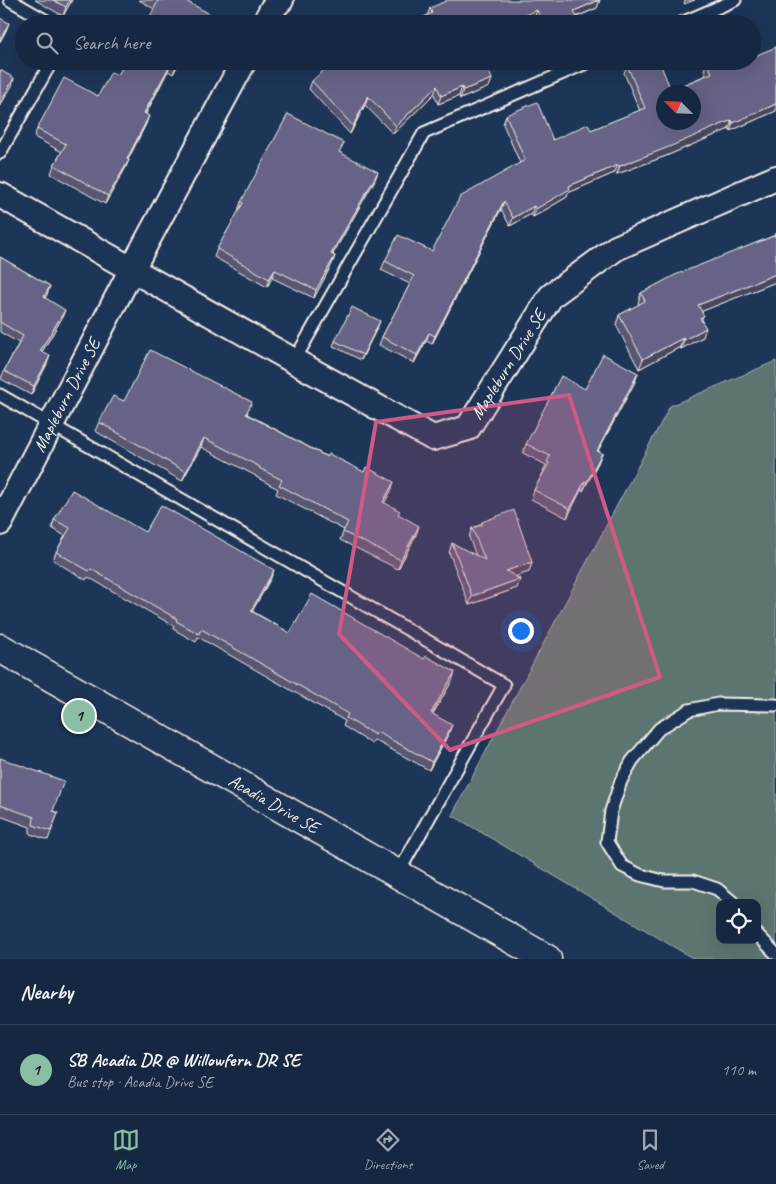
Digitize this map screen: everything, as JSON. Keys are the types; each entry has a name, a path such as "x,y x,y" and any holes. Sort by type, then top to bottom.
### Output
{"street":[{"path":"269,15 281,0"},
{"name":"Mapleburn Drive SE","path":"0,523 132,269 239,70"},
{"name":"Mapleburn Drive SE","path":"132,269 433,438 468,428 551,296 616,248 776,178"},
{"path":"0,195 132,269"},
{"name":"Acadia Drive SE","path":"0,648 547,959"}],"lane":[{"path":"10,0 36,15"},
{"path":"700,15 734,0"},
{"path":"0,153 47,70"},
{"path":"294,361 424,133 571,70"},
{"path":"0,394 504,685 397,875"},
{"path":"729,899 717,889 693,881 664,881 640,875 622,866 607,842 611,810 621,781 632,760 659,730 689,710 718,704 776,704"},
{"path":"761,938 776,954"}],"highlighted area":[{"path":"569,395 660,677 450,750 339,634 376,422"}],"green space":[{"path":"776,361 776,959 694,959 452,815 670,406"}],"building":[{"path":"53,0 70,0 66,7"},
{"path":"184,0 210,14 151,15 158,1"},
{"path":"448,0 599,0 574,11 576,15 539,15 537,10 525,15 428,15 432,13 430,8"},
{"path":"0,18 9,23 0,40"},
{"path":"776,47 776,104 733,123 732,120 569,186 570,189 536,209 534,206 513,218 504,201 435,336 429,333 417,355 382,337 414,276 385,261 398,235 432,251 460,197 525,160 506,115 537,102 553,140 588,124 591,130 645,108 629,70 663,70 669,85 656,85 656,130 701,130 701,85 683,85 712,73 711,70 761,70 761,53"},
{"path":"0,70 14,78 0,104"},
{"path":"121,70 167,70 144,113 149,116 127,159 129,160 108,196 54,165 66,144 37,129 64,78 98,96 111,72 118,75"},
{"path":"324,70 488,70 492,79 463,90 462,87 441,96 437,86 396,126 368,96 353,126 312,81"},
{"path":"288,114 344,143 339,152 378,172 331,254 335,256 316,290 275,270 269,279 217,249 243,203 241,202"},
{"path":"776,235 776,274 698,305 704,316 700,318 706,328 643,359 619,315 645,301 641,293 675,275"},
{"path":"0,257 50,286 44,297 65,310 40,351 50,356 34,386 4,371 23,336 0,322"},
{"path":"352,307 380,321 363,355 335,341"},
{"path":"150,350 252,402 246,414 327,457 329,454 364,472 366,467 394,482 383,502 400,511 398,514 419,526 401,560 343,532 348,522 279,485 282,480 260,467 204,438 186,472 99,422 113,396 124,401"},
{"path":"603,354 638,373 597,451 602,453 570,509 534,490 549,463 547,462 550,456 526,444 561,376 585,389"},
{"path":"72,490 145,532 161,505 274,570 251,611 290,633 312,594 424,659 426,656 455,672 431,713 452,725 432,762 377,732 375,735 346,718 348,714 201,629 199,634 176,621 177,619 91,569 89,571 56,552 70,528 54,520"},
{"path":"514,510 532,562 506,571 520,579 472,596 452,543 485,560 472,528 482,525 482,522"},
{"path":"0,758 64,781 53,811 58,813 51,831 33,825 34,817 0,805"}],"place":[{"name":"SB Acadia DR @ Willowfern DR SE","path":"79,716"}]}
